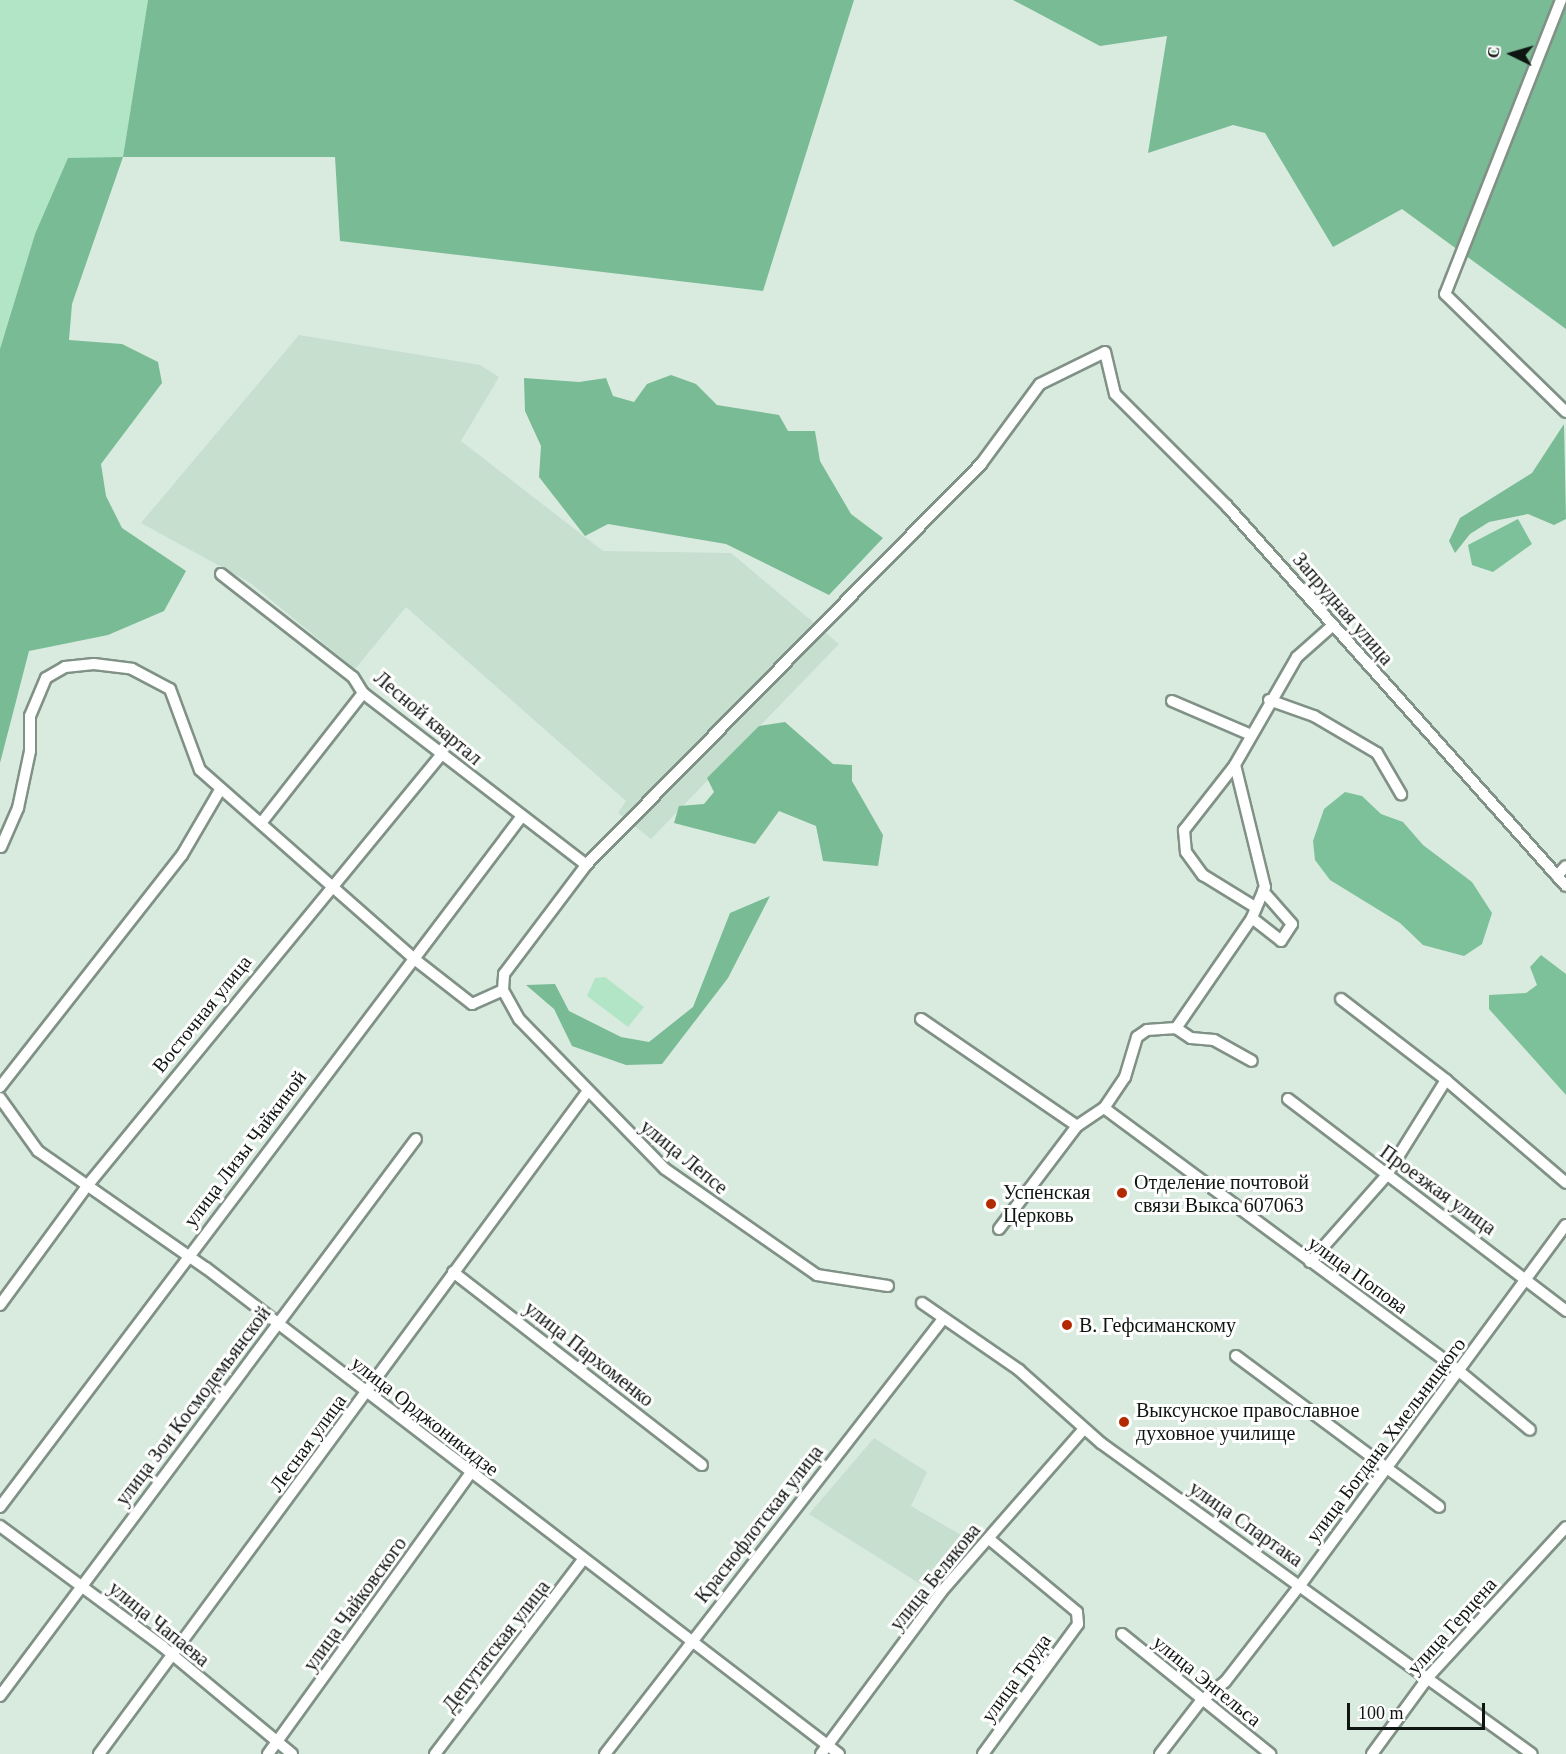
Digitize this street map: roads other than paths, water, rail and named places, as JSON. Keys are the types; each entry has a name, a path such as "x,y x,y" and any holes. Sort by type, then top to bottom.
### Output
{"street":[{"path":"1561,0 1445,294 1566,412"},
{"name":"Запрудная улица","path":"586,865 981,464 1027,395 1105,352 1115,394 1227,506 1566,886"},
{"name":"Лесной квартал","path":"221,574 353,676 363,693 586,865"},
{"path":"1235,765 1263,891 1292,924 1281,941 1253,912 1203,874 1186,852 1184,830 1235,765 1249,734 1297,657 1332,626"},
{"path":"1,847 18,808 30,751 30,716 46,678 65,667 94,664 132,669 170,689 200,770 220,790 262,822 413,958 472,1004 503,990 508,963 586,865"},
{"path":"262,822 363,693"},
{"path":"1269,700 1314,716 1377,753 1401,794"},
{"path":"1172,701 1249,734"},
{"name":"Восточная улица","path":"0,1305 87,1186 331,883 350,870 441,755"},
{"path":"0,1087 182,855 220,790"},
{"name":"улица Лизы Чайкиной","path":"0,1507 522,816"},
{"path":"1557,876 1566,866"},
{"path":"1176,1028 1253,912 1263,891"},
{"name":"улица Лепсе","path":"503,990 519,1019 587,1092 665,1169 818,1275 888,1286"},
{"path":"1341,999 1446,1080 1566,1183"},
{"path":"921,1018 1077,1126"},
{"path":"999,1229 1077,1126 1104,1108 1125,1077 1137,1037 1146,1030 1176,1028 1191,1038 1214,1040 1252,1061"},
{"path":"1310,1262 1386,1176 1446,1080"},
{"name":"Лесная улица","path":"99,1754 587,1092"},
{"name":"улица Орджоникидзе","path":"0,1098 38,1151 277,1323 583,1560 693,1639 824,1750 839,1754"},
{"name":"Проезжая улица","path":"1288,1099 1386,1176 1529,1280 1566,1311"},
{"name":"улица Попова","path":"1104,1108 1131,1134 1459,1371 1530,1430"},
{"name":"улица Зои Космодемьянской","path":"0,1696 416,1140"},
{"name":"улица Богдана Хмельницкого","path":"1160,1754 1200,1702 1225,1682 1529,1280 1566,1225"},
{"name":"улица Пархоменко","path":"453,1272 702,1465"},
{"path":"922,1303 943,1318"},
{"name":"улица Спартака","path":"943,1318 1019,1370 1084,1429 1429,1676 1532,1754"},
{"name":"Краснофлотская улица","path":"605,1754 943,1318"},
{"path":"1236,1356 1384,1470 1439,1507"},
{"name":"улица Белякова","path":"824,1750 942,1592 1084,1429"},
{"name":"улица Чайковского","path":"268,1754 470,1474"},
{"name":"улица Чапаева","path":"0,1526 82,1585 292,1754"},
{"name":"улица Герцена","path":"1372,1754 1429,1676 1566,1527"},
{"name":"улица Труда","path":"983,1754 1078,1624 1077,1612 989,1539"},
{"name":"Депутатская улица","path":"435,1754 583,1560"},
{"name":"улица Энгельса","path":"1122,1634 1200,1702 1270,1754"}],"place":[{"name":"Отделение почтовой связи Выкса 607063","path":"1122,1193"},
{"name":"Успенская Церковь","path":"991,1204"},
{"name":"В. Гефсиманскому","path":"1067,1325"},
{"name":"Выксунское православное духовное училище","path":"1124,1422"}]}
